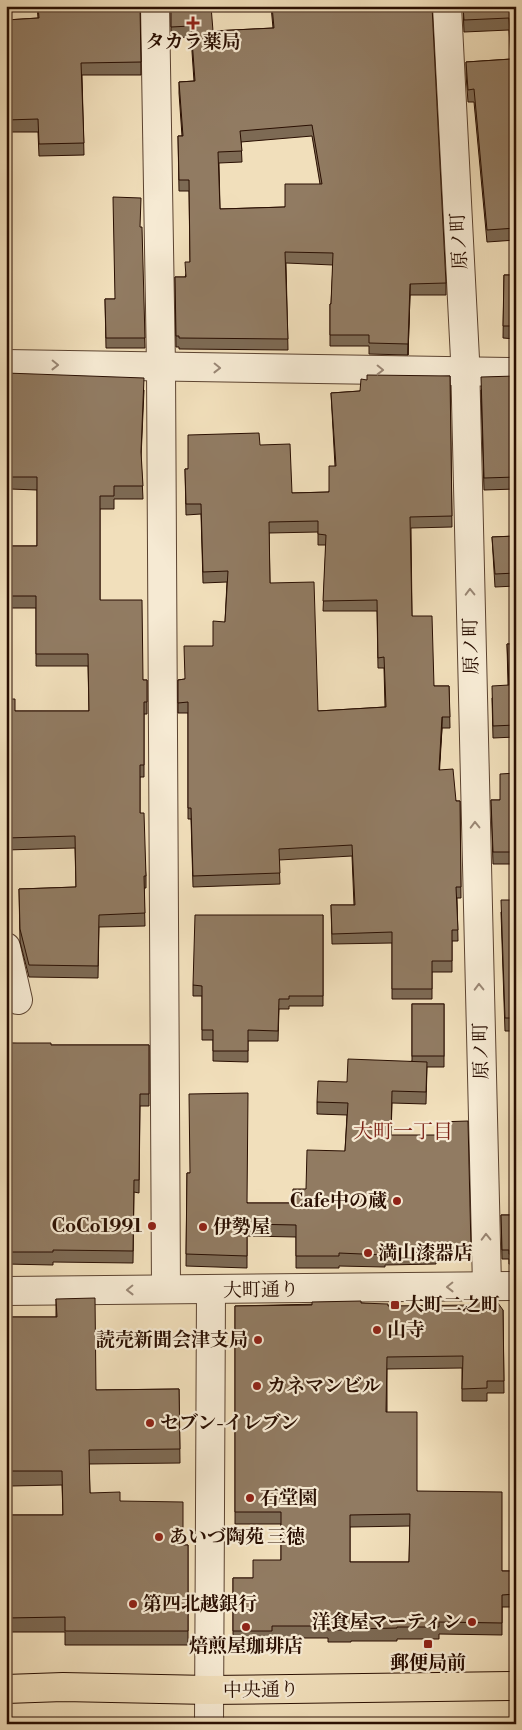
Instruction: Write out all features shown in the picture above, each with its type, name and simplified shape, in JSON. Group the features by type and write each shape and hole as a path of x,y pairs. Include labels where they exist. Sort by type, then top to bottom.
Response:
{"highway":[{"name":"中央通り","path":"6,1689 63,1687 209,1690 516,1686"}],"street":[{"path":"155,6 162,367 166,1289"},
{"name":"原ノ町","path":"447,6 465,372 487,1286"},
{"path":"6,364 516,372"},
{"path":"6,947 18,1000"},
{"name":"大町通り","path":"6,1291 516,1286"},
{"path":"208,1724 211,1290"}],"building":[{"path":"38,6 140,6 141,62 81,63 84,143 39,144 38,119 6,120 6,20 39,18"},
{"path":"171,6 211,6 213,31 274,28 272,6 348,6 348,8 361,6 432,6 446,283 410,284 408,344 369,343 369,335 330,335 333,253 285,252 288,339 179,338 179,336 176,336 175,277 186,277 185,262 190,262 189,180 179,180 178,136 183,136 179,82 195,81 191,26 171,27","holes":["312,125 322,184 285,184 285,207 220,209 218,152 242,151 240,131"]},
{"path":"463,6 516,6 516,228 487,230 474,89 468,90 466,62 512,59 509,18 464,20"},
{"path":"113,197 141,198 140,227 142,227 145,338 106,338 105,299 115,299"},
{"path":"504,275 516,275 516,326 503,326"},
{"path":"6,373 144,378 141,452 143,486 114,486 114,496 100,496 100,600 142,600 143,680 147,680 147,702 144,702 144,765 140,765 140,813 144,813 145,913 99,915 98,966 29,965 20,929 19,889 76,887 75,836 6,838 6,699 15,699 15,711 89,711 88,654 36,654 36,596 6,596 6,546 37,546 37,477 10,477 10,475 6,475"},
{"path":"367,375 450,376 452,516 410,517 412,616 432,616 434,686 449,686 450,717 442,717 439,770 453,769 456,801 460,801 461,887 456,887 458,930 452,930 452,961 432,961 432,989 392,989 392,932 332,934 331,905 355,905 352,845 279,849 280,873 193,876 191,808 188,808 188,702 178,703 178,680 185,679 184,646 213,646 213,621 225,622 228,571 203,572 201,504 186,504 185,469 188,469 188,435 259,433 260,445 290,444 292,493 329,492 329,466 336,466 331,393 360,391 361,379 367,380","holes":["318,521 318,534 326,535 323,601 377,600 378,658 384,657 386,707 318,711 314,582 270,583 269,522"]},
{"path":"516,376 516,477 484,478 481,377"},
{"path":"516,536 516,573 495,574 492,537"},
{"path":"507,644 516,644 516,725 493,726 492,686 509,685"},
{"path":"516,773 516,852 493,852 491,800 500,800 500,774"},
{"path":"501,900 516,900 516,1018 505,1018"},
{"path":"195,915 323,915 323,996 289,996 289,999 279,999 278,1031 248,1030 248,1051 213,1051 213,1030 202,1030 202,986 193,985"},
{"path":"412,1004 444,1004 444,1056 412,1056"},
{"path":"6,1043 149,1045 149,1094 140,1094 139,1180 134,1180 133,1251 53,1250 53,1252 6,1252"},
{"path":"348,1059 427,1062 426,1092 392,1091 391,1135 438,1135 437,1122 468,1121 471,1248 436,1248 436,1252 385,1253 385,1255 339,1253 339,1256 296,1256 296,1225 247,1224 247,1256 186,1254 187,1173 190,1173 189,1094 248,1093 247,1203 292,1203 293,1189 306,1189 307,1150 345,1151 348,1103 317,1102 318,1081 347,1082"},
{"path":"501,1215 516,1215 516,1255 509,1254 509,1250 502,1250"},
{"path":"95,1298 96,1390 179,1389 180,1449 89,1450 90,1493 120,1492 120,1501 183,1502 183,1545 188,1545 188,1631 65,1631 65,1617 6,1618 6,1317 57,1317 56,1299","holes":["11,1471 62,1471 63,1515 10,1515"]},
{"path":"495,1299 503,1310 504,1381 487,1381 487,1388 462,1389 463,1356 387,1357 386,1412 417,1412 417,1491 502,1492 502,1571 516,1571 516,1594 502,1595 502,1623 439,1622 439,1627 351,1630 328,1630 328,1626 272,1626 272,1631 233,1631 233,1578 253,1578 253,1560 281,1560 281,1512 235,1512 235,1306 312,1305 312,1302 361,1301 361,1303 388,1304 388,1306 471,1305 471,1300","holes":["410,1514 409,1562 350,1562 350,1515"]},
{"path":"94,1721 116,1721 116,1724 94,1724"},
{"path":"395,1721 504,1724 352,1724 395,1723"}],"place":[{"name":"タカラ薬局","path":"193,23"},
{"name":"Cafe中の蔵","path":"397,1201"},
{"name":"CoCo1991","path":"152,1226"},
{"name":"伊勢屋","path":"203,1227"},
{"name":"満山漆器店","path":"368,1253"},
{"name":"大町二之町","path":"395,1305"},
{"name":"山寺","path":"377,1330"},
{"name":"読売新聞会津支局","path":"258,1340"},
{"name":"カネマンビル","path":"257,1386"},
{"name":"セブン-イレブン","path":"150,1423"},
{"name":"石堂園","path":"250,1498"},
{"name":"あいづ陶苑 三徳","path":"159,1537"},
{"name":"第四北越銀行","path":"133,1604"},
{"name":"洋食屋マーティン","path":"472,1622"},
{"name":"焙煎屋珈琲店","path":"246,1627"},
{"name":"郵便局前","path":"428,1644"}],"district":[{"name":"大町一丁目","path":"403,1132"}]}
